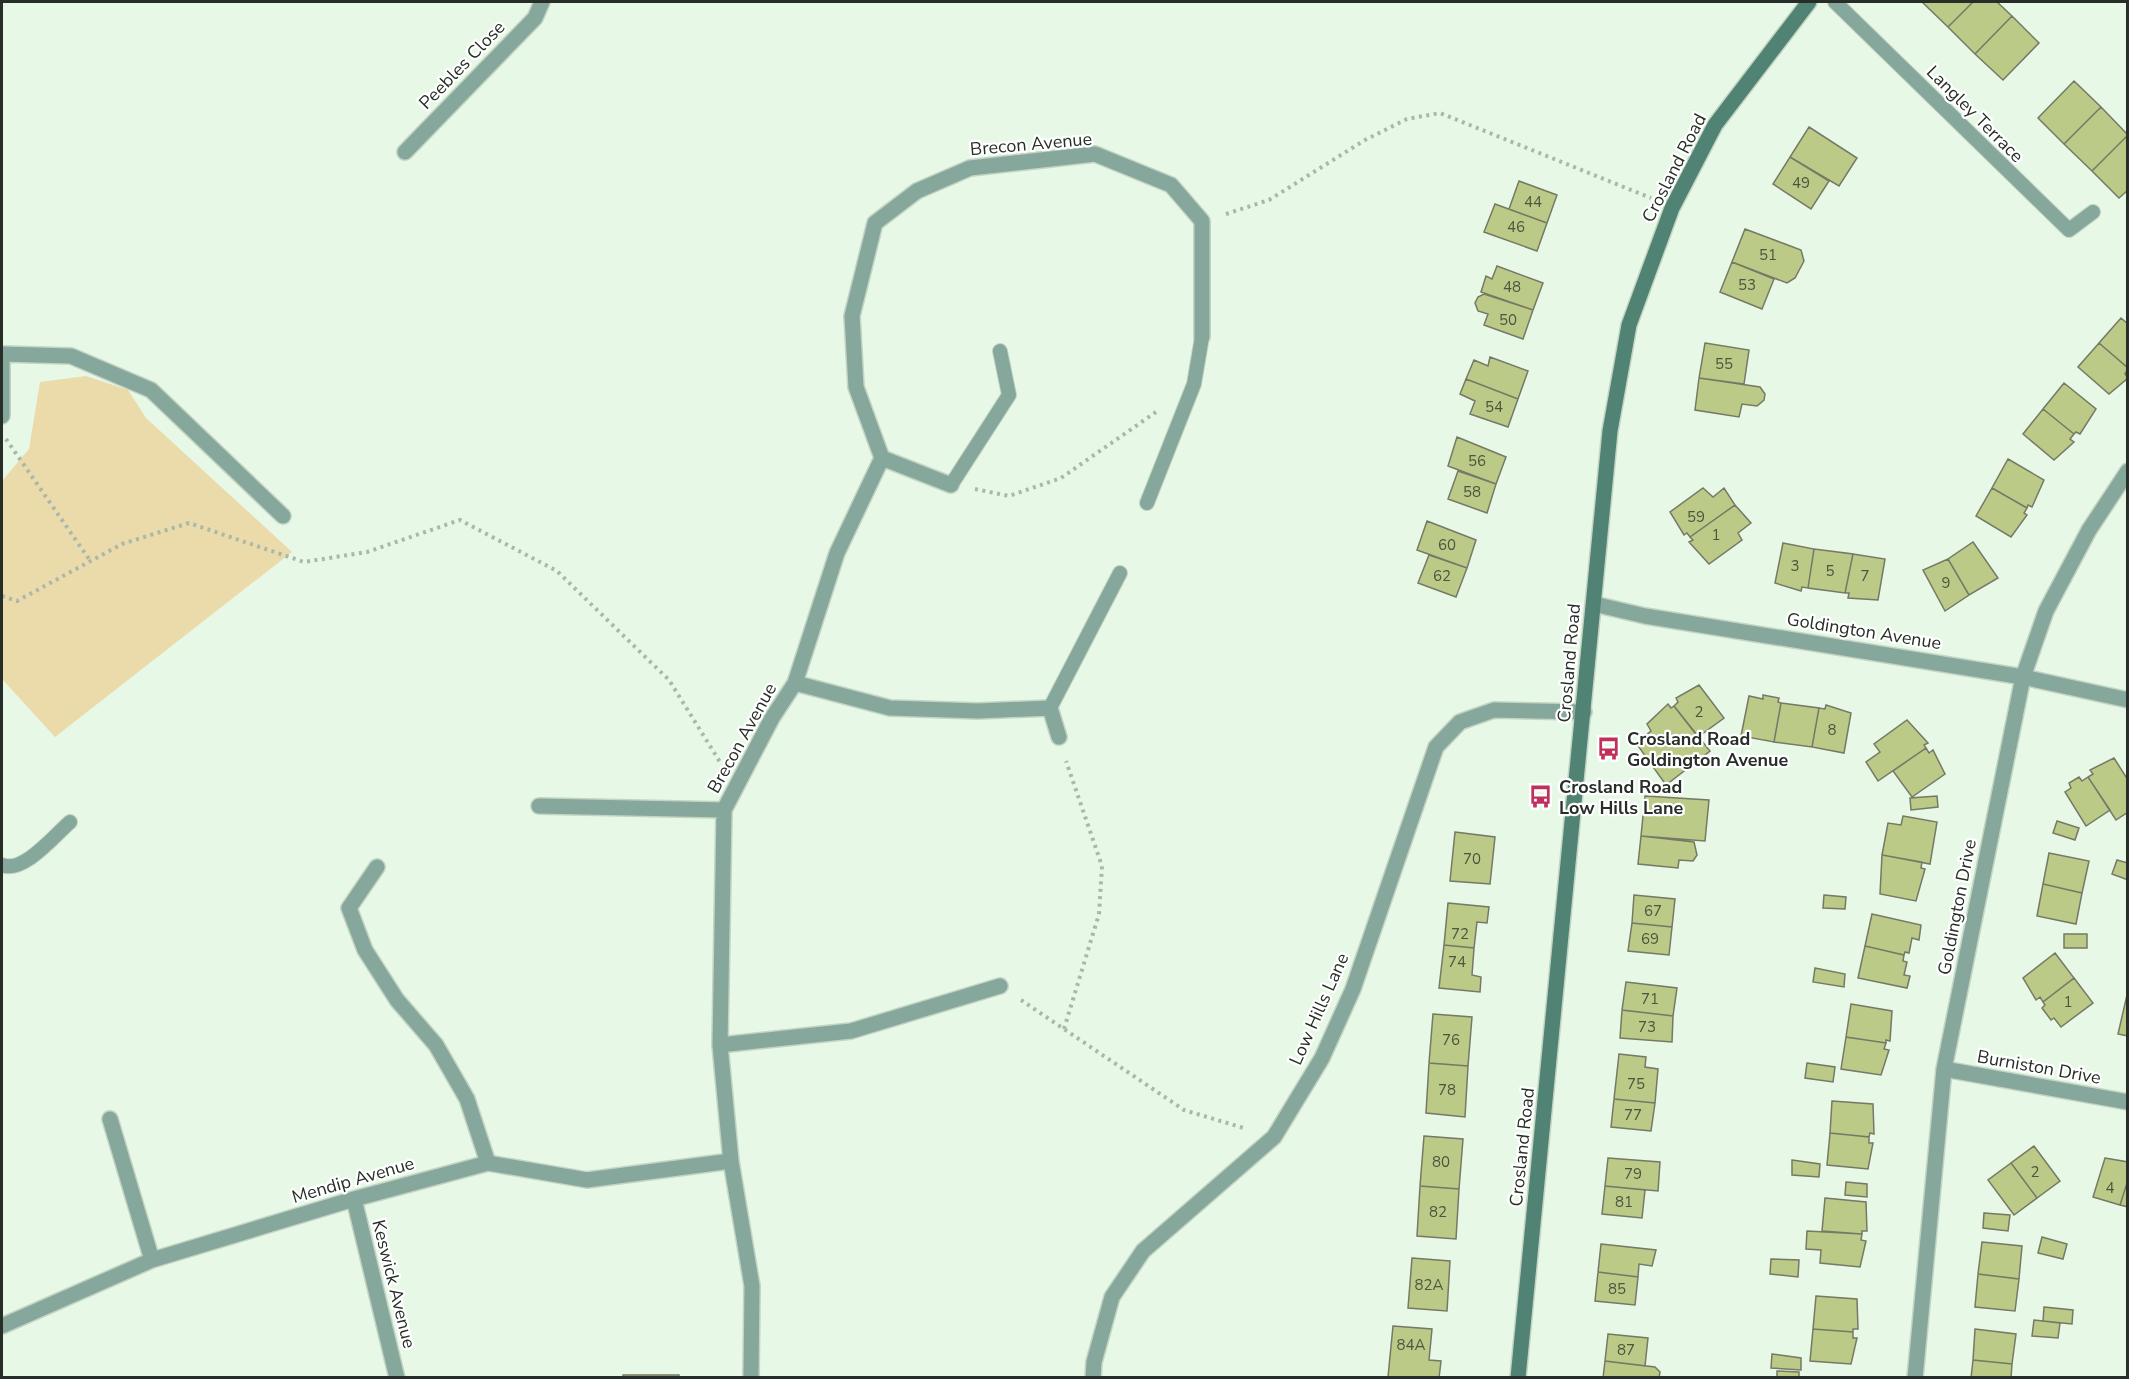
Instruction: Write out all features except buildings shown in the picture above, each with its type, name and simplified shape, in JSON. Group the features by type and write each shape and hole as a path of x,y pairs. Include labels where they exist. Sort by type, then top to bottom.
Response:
{"street":[{"name":"Peebles Close","path":"405,152 535,18 542,2"},
{"name":"Crosland Road","path":"1518,1377 1610,431 1629,325 1672,208 1716,125 1809,2"},
{"name":"Brecon Avenue","path":"751,1377 752,1286 731,1161 720,1045 724,810 772,718 795,683 837,553 882,458 856,387 852,316 875,223 917,191 969,168 1095,154 1171,185 1202,221"},
{"path":"1202,221 1202,337"},
{"path":"2,354 71,356 151,390 283,516"},
{"path":"2,363 4,414 2,416"},
{"path":"882,458 951,485"},
{"name":"Goldington Drive","path":"1915,1377 1944,1069 2023,677 2046,611 2088,530 2127,471"},
{"name":"Goldington Avenue","path":"1594,604 1645,616 2023,677 2127,700"},
{"path":"795,683 890,708 978,711 1050,708 1059,737"},
{"name":"Low Hills Lane","path":"1093,1377 1094,1362 1112,1297 1143,1251 1274,1137 1322,1058 1353,989 1436,747 1460,722 1494,710 1584,712"},
{"path":"538,807 724,810"},
{"path":"377,867 349,908 365,950 398,1000 436,1045 467,1099 488,1163"},
{"path":"720,1045 851,1031 1000,986"},
{"name":"Burniston Drive","path":"1944,1069 2127,1102"},
{"path":"110,1119 152,1260"},
{"name":"Mendip Avenue","path":"2,1326 152,1260 354,1199 488,1163 587,1180 731,1161"},
{"name":"Keswick Avenue","path":"354,1199 397,1377"}],"lane":[{"name":"Langley Terrace","path":"1835,2 2069,230 2093,212"},
{"path":"1147,503 1194,384 1202,337"},
{"path":"951,485 1009,395 1000,351"},
{"path":"1050,708 1120,573"},
{"path":"2,865 15,867 25,862 70,822"}],"path":[{"path":"1202,221 1269,200 1365,140 1407,119 1440,113 1629,188 1672,208"},
{"path":"951,485 1010,496 1061,478 1157,411"},
{"path":"2,433 91,562"},
{"path":"2,596 17,601 122,544 189,523 304,562 367,552 460,520 557,571 669,680 736,787"},
{"path":"1059,737 1102,867 1099,914 1064,1029"},
{"path":"1000,986 1184,1110 1274,1137"}],"shaded area":[{"path":"86,376 128,390 146,418 292,552 55,737 2,679 2,481 29,449 40,382"}],"place":[{"name":"Crosland Road Goldington Avenue","path":"1609,749"},
{"name":"Crosland Road Low Hills Lane","path":"1541,797"}]}
